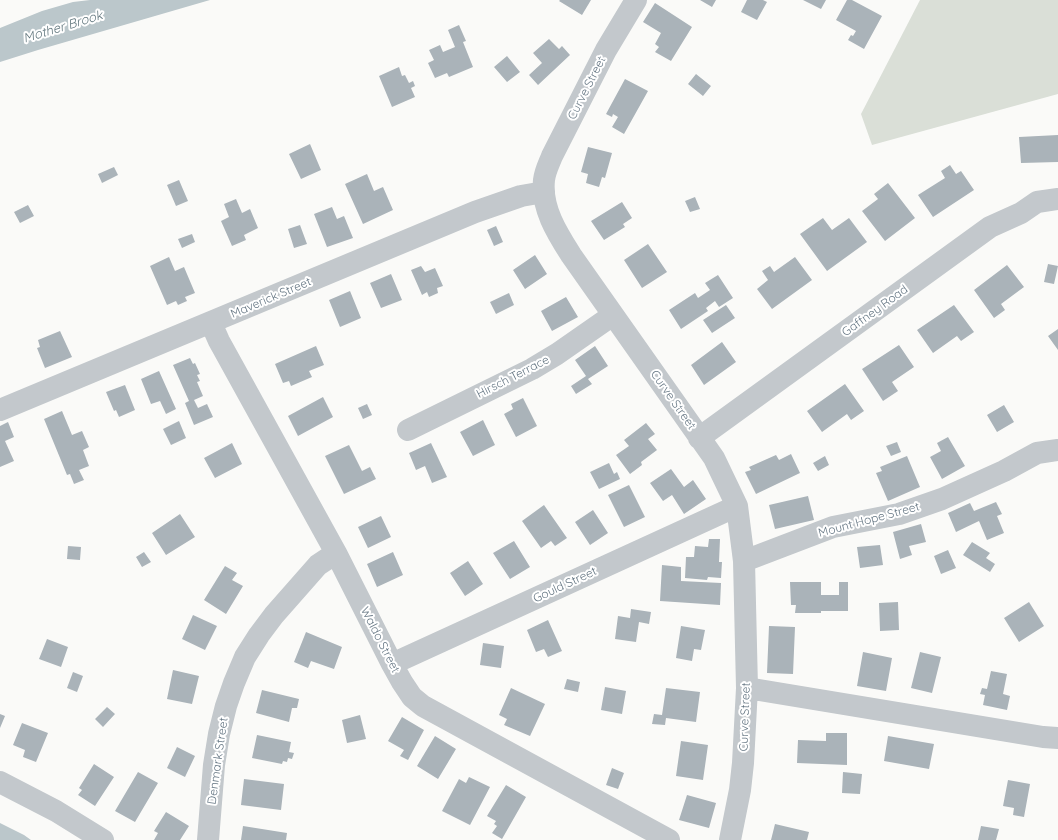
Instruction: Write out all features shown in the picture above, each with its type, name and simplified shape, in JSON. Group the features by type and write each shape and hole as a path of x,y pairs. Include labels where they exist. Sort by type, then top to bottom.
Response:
{"street":[{"name":"Curve Street","path":"636,0 606,50 552,156 544,179 544,192 546,204 556,229 572,256 714,458 737,506 744,561 747,688 743,763 739,796 730,840"},
{"name":"Maverick Street","path":"0,410 475,212 519,197 544,192"},
{"name":"Gaffney Road","path":"699,438 990,227 1021,213 1037,202 1058,199"},
{"name":"Hirsch Terrace","path":"408,430 532,369 557,354 613,315"},
{"name":"Waldo Street","path":"211,323 222,346 336,553 392,664 412,697 423,706 669,840"},
{"name":"Mount Hope Street","path":"744,561 833,527 899,514 942,499 1004,471 1037,453 1058,450"},
{"name":"Gould Street","path":"392,664 737,506"},
{"name":"Denmark Street","path":"208,840 214,766 219,734 226,706 245,657 259,635 318,565 336,553"},
{"path":"747,688 1035,736 1058,738"},
{"path":"0,782 56,811 103,840"}],"shaded area":[{"path":"920,0 1058,0 1058,94 872,145 861,114"}],"water":[{"name":"Mother Brook","path":"90,0 210,0 0,62 0,28 42,11 73,2"},
{"path":"0,823 24,835 31,840 0,840"}],"building":[{"path":"591,0 582,15 559,1"},
{"path":"700,0 716,0 712,7"},
{"path":"747,0 763,0 767,2 757,20 741,12"},
{"path":"803,0 826,0 821,9"},
{"path":"847,0 852,0 882,16 864,49 848,40 856,31 836,20"},
{"path":"655,3 692,27 671,61 655,52 659,47 655,44 661,33 643,22"},
{"path":"459,25 466,41 463,42 473,67 449,77 447,73 435,78 428,63 434,60 429,50 440,45 443,52 455,47 448,30"},
{"path":"549,39 559,49 562,46 570,55 538,85 529,75 542,63 533,53"},
{"path":"507,56 520,72 507,82 494,67"},
{"path":"399,67 402,76 405,75 409,83 413,81 415,86 411,88 415,97 392,107 379,76"},
{"path":"696,74 711,86 703,96 688,84"},
{"path":"625,79 648,91 624,134 612,127 618,117 613,114 612,117 606,114"},
{"path":"1058,135 1058,162 1021,163 1019,137"},
{"path":"310,144 321,170 301,179 289,154"},
{"path":"588,147 612,153 605,178 602,177 599,187 586,183 588,174 581,172"},
{"path":"950,165 956,174 961,171 974,190 933,217 918,195 945,178 941,171"},
{"path":"114,167 118,175 102,183 98,174"},
{"path":"367,174 374,191 383,187 393,210 363,224 345,184"},
{"path":"179,180 188,201 176,206 167,185"},
{"path":"888,183 915,218 885,241 862,211 878,199 874,194"},
{"path":"695,197 700,209 690,212 685,201"},
{"path":"236,199 242,213 250,209 258,228 244,235 246,240 232,246 221,221 229,217 224,204"},
{"path":"622,202 632,218 623,224 625,227 604,240 591,221"},
{"path":"28,205 34,216 20,223 14,212"},
{"path":"332,207 337,219 344,216 353,238 327,247 314,214"},
{"path":"823,218 832,230 849,218 867,242 827,271 800,234"},
{"path":"300,225 307,244 294,248 288,229"},
{"path":"496,226 503,242 494,246 487,230"},
{"path":"192,234 195,242 182,248 178,239"},
{"path":"648,244 667,272 642,288 624,260"},
{"path":"535,255 547,274 525,289 513,270"},
{"path":"169,257 175,271 184,267 195,293 185,297 187,301 178,305 176,301 167,305 150,266"},
{"path":"795,257 812,280 772,309 757,289 768,280 762,271 770,266 774,272"},
{"path":"1048,264 1058,266 1054,284 1044,282"},
{"path":"1007,265 1024,287 1001,304 1005,310 994,318 974,290"},
{"path":"421,266 425,272 435,268 443,286 437,288 438,293 429,297 427,292 422,295 411,270"},
{"path":"391,274 402,300 381,308 370,283"},
{"path":"718,275 733,298 719,307 715,301 706,308 708,311 681,329 669,310 695,293 698,298 710,290 705,283"},
{"path":"350,291 361,318 340,327 329,300"},
{"path":"509,293 514,305 496,314 490,302"},
{"path":"566,297 578,317 552,331 541,311"},
{"path":"726,305 735,318 712,333 703,320"},
{"path":"954,305 974,332 961,341 957,336 933,353 917,330"},
{"path":"1058,329 1058,350 1048,336"},
{"path":"60,331 72,357 45,368 37,348 40,347 38,340"},
{"path":"722,342 736,362 704,385 691,365"},
{"path":"899,345 914,367 892,382 898,391 883,401 862,369"},
{"path":"316,346 324,365 309,371 312,377 291,386 289,381 283,383 275,364"},
{"path":"595,346 608,366 588,379 592,384 576,394 571,386 586,376 575,360"},
{"path":"190,358 193,364 195,363 200,374 197,375 200,381 197,382 203,396 194,400 198,408 207,404 213,417 194,425 185,403 189,401 173,365"},
{"path":"159,371 176,409 166,414 160,401 151,404 141,379"},
{"path":"845,384 864,411 851,420 847,414 822,432 807,411"},
{"path":"125,385 135,410 119,417 116,410 114,411 106,392"},
{"path":"323,397 333,417 298,436 288,416"},
{"path":"523,398 537,426 516,437 504,414 513,409 511,404"},
{"path":"367,404 372,415 363,419 358,408"},
{"path":"1004,405 1014,422 997,432 987,415"},
{"path":"62,411 72,435 82,431 89,447 83,450 89,466 79,470 84,480 74,484 70,474 67,475 44,419"},
{"path":"483,420 495,445 473,456 460,432"},
{"path":"179,421 186,438 171,445 163,429"},
{"path":"8,422 14,437 5,441 14,461 0,467 0,426"},
{"path":"646,423 655,434 648,439 657,450 641,462 642,465 630,474 616,455 629,446 624,440"},
{"path":"948,437 965,466 942,479 930,457 941,451 937,443"},
{"path":"897,442 901,452 891,456 886,446"},
{"path":"232,443 242,464 215,478 204,458"},
{"path":"431,443 447,477 432,483 425,466 416,470 409,453"},
{"path":"349,445 362,471 370,467 376,479 344,494 325,456"},
{"path":"791,454 800,473 756,494 745,472 751,470 749,467 776,455 779,460"},
{"path":"825,456 829,465 818,471 813,463"},
{"path":"907,456 920,487 888,501 876,473 882,471 880,467"},
{"path":"609,463 614,474 617,472 620,479 599,489 590,472"},
{"path":"671,469 684,487 693,480 706,499 684,514 672,495 663,501 650,483"},
{"path":"629,485 645,517 624,527 608,495"},
{"path":"808,496 814,520 775,529 769,505"},
{"path":"996,502 1002,514 997,516 1004,533 987,540 979,521 956,532 948,513 970,503 974,511"},
{"path":"544,505 567,538 555,546 551,541 541,548 522,521"},
{"path":"593,510 608,533 590,545 575,522"},
{"path":"180,514 195,537 166,555 152,533"},
{"path":"381,516 391,537 368,548 358,527"},
{"path":"921,524 926,542 909,546 912,555 900,559 893,532"},
{"path":"709,539 720,539 719,562 722,562 721,578 708,577 707,580 685,578 686,557 694,557 695,546 708,547"},
{"path":"514,541 530,567 510,579 493,553"},
{"path":"972,542 990,553 986,558 995,564 990,572 963,555"},
{"path":"880,545 883,565 860,568 857,547"},
{"path":"68,546 81,547 80,560 67,559"},
{"path":"948,550 956,568 941,574 934,556"},
{"path":"144,552 151,562 142,567 136,557"},
{"path":"393,552 403,575 377,587 367,564"},
{"path":"468,561 483,584 465,596 450,573"},
{"path":"662,565 681,567 681,581 721,583 720,605 660,601"},
{"path":"225,566 237,573 232,580 243,586 226,614 204,600"},
{"path":"790,582 821,582 821,595 839,595 839,582 848,582 848,611 795,613 796,605 791,605"},
{"path":"898,602 899,630 880,631 879,603"},
{"path":"1029,602 1044,626 1019,642 1004,618"},
{"path":"631,609 651,612 649,624 639,622 636,642 615,639 618,616 630,618"},
{"path":"193,615 217,626 205,650 182,639"},
{"path":"548,620 562,651 548,657 544,649 536,652 527,630"},
{"path":"681,626 705,630 701,650 694,649 692,661 676,658"},
{"path":"769,626 795,627 793,674 767,673"},
{"path":"306,632 342,647 334,669 311,661 308,668 294,662"},
{"path":"47,639 68,647 61,667 39,659"},
{"path":"483,643 504,646 501,668 480,665"},
{"path":"863,652 892,658 886,691 857,686"},
{"path":"920,652 941,657 932,693 911,688"},
{"path":"173,670 199,676 192,704 167,699"},
{"path":"991,671 1007,674 1003,694 1010,696 1007,710 983,705 985,695 980,694 982,688 987,689"},
{"path":"73,672 83,676 77,692 67,688"},
{"path":"567,679 580,682 578,692 564,689"},
{"path":"605,687 626,691 622,714 601,710"},
{"path":"511,688 545,704 530,736 504,725 507,719 499,715"},
{"path":"666,688 700,692 696,722 666,718 665,725 652,724 654,714 662,715"},
{"path":"262,690 299,699 297,708 292,708 289,722 256,713"},
{"path":"107,707 115,714 103,727 95,719"},
{"path":"0,714 5,716 0,728"},
{"path":"360,715 366,739 347,743 342,720"},
{"path":"402,717 424,730 408,760 400,756 404,750 388,741"},
{"path":"22,723 48,733 36,762 23,757 25,750 13,745"},
{"path":"826,733 847,733 847,765 797,763 798,740 826,741"},
{"path":"257,735 291,742 289,752 294,753 292,759 288,758 287,762 283,761 282,764 252,758"},
{"path":"435,736 456,749 438,779 417,766"},
{"path":"888,736 934,744 929,769 884,761"},
{"path":"681,741 708,745 703,780 676,776"},
{"path":"177,747 195,756 185,777 167,768"},
{"path":"94,764 114,777 95,806 78,795 82,790 79,788"},
{"path":"612,768 624,773 618,789 606,785"},
{"path":"138,772 158,783 135,822 115,811"},
{"path":"843,772 862,774 860,794 842,793"},
{"path":"469,777 490,787 470,825 442,811 459,779 466,783"},
{"path":"244,779 284,784 281,810 241,805"},
{"path":"1008,780 1030,784 1024,817 1013,815 1014,808 1003,806"},
{"path":"506,785 526,797 502,839 492,833 497,826 494,824 496,821 487,816"},
{"path":"687,795 716,803 709,828 679,820"},
{"path":"166,812 189,826 180,840 154,840 158,833 154,831"},
{"path":"775,824 809,832 807,840 771,840"},
{"path":"243,826 287,833 286,840 241,840"},
{"path":"981,826 999,829 996,840 978,840"}]}
